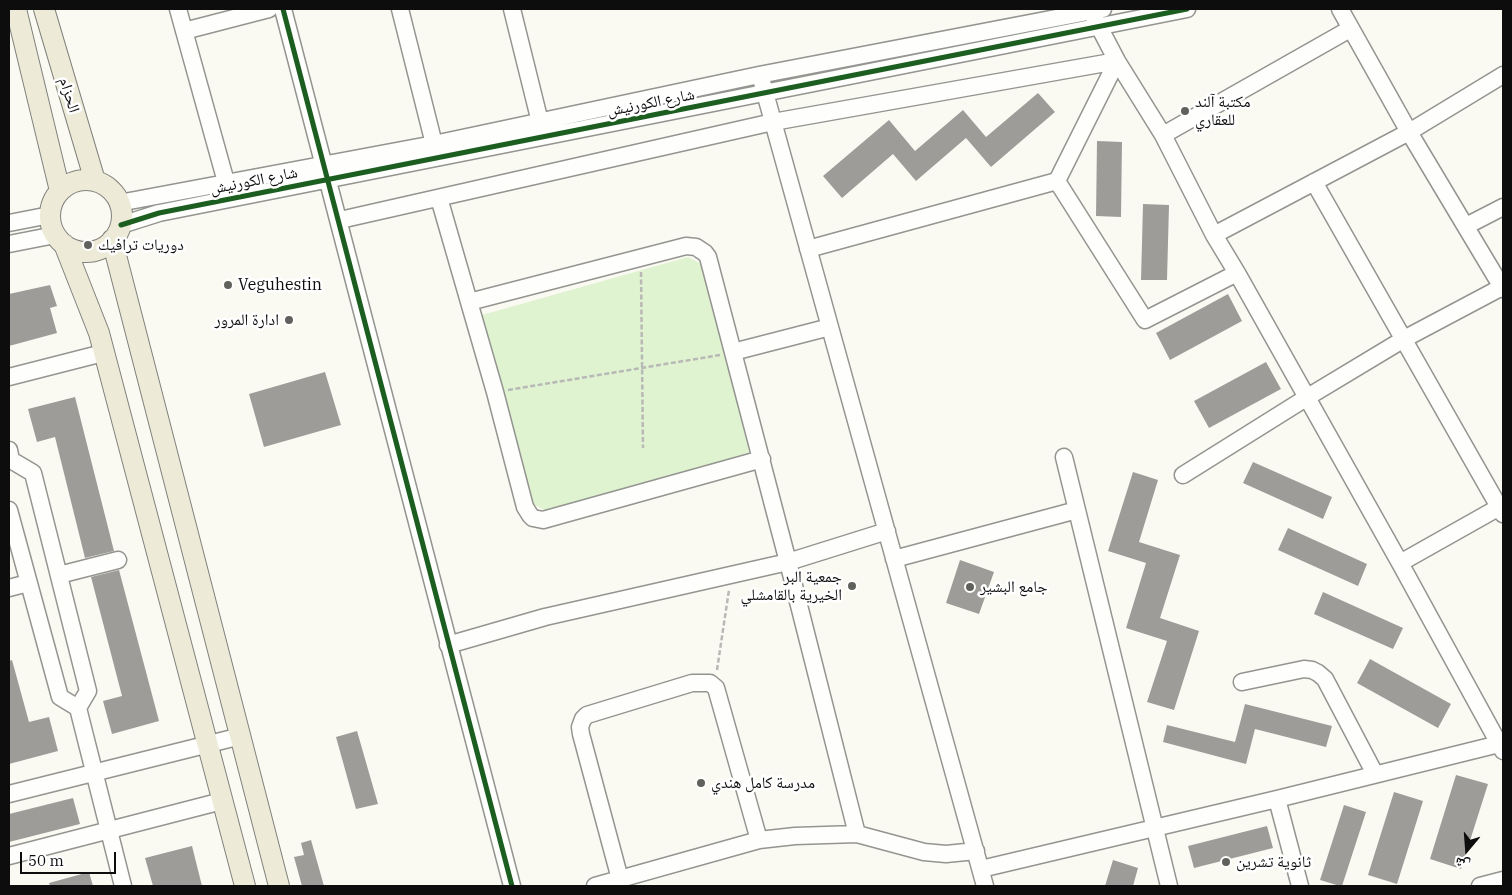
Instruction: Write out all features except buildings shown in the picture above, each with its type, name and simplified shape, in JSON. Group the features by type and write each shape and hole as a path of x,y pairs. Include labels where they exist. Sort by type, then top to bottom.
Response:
{"main road":[{"path":"16,9 15,30 60,191"},
{"name":"الحزام","path":"44,9 94,181"},
{"path":"60,240 80,251 89,252 106,246 116,233 121,210 119,203 109,190 94,181 76,182 60,191 53,202 50,215 51,225 60,240 99,333 245,886"},
{"path":"116,233 240,736 279,886"}],"street":[{"path":"178,9 226,182"},
{"path":"184,31 269,9"},
{"path":"283,9 340,220 448,645 512,886"},
{"path":"400,9 434,144"},
{"path":"512,9 540,122"},
{"name":"شارع الكورنيش","path":"119,203 226,182 327,172 765,93 1188,9"},
{"path":"1183,475 1404,339 1503,288 1409,132 1340,9"},
{"path":"981,869 1375,774 1502,746 1214,235 1163,135 1117,60 1094,10"},
{"name":"شارع الكورنيش","path":"116,233 159,213 434,144 759,75 1094,10"},
{"path":"1163,135 1350,29"},
{"path":"340,220 773,122 1117,60"},
{"path":"808,249 1057,181 1117,60"},
{"path":"1214,235 1409,132 1503,74"},
{"path":"759,75 985,886"},
{"path":"1057,181 1145,320 1237,273"},
{"path":"1314,182 1502,509 1400,563"},
{"path":"439,198 495,392 525,507 530,515 543,520 762,460"},
{"path":"1466,226 1503,206"},
{"path":"9,223 50,215"},
{"path":"9,244 60,240"},
{"path":"469,302 686,246 696,247 708,257 762,460 857,834"},
{"path":"734,352 830,327"},
{"path":"9,377 103,352"},
{"path":"1064,457 1169,886"},
{"path":"10,458 33,473 88,691 78,708 123,886"},
{"path":"9,510 60,698 78,708"},
{"path":"894,559 1076,510"},
{"path":"448,645 545,617 788,562 887,531"},
{"path":"58,575 118,560"},
{"path":"9,588 28,583"},
{"path":"1242,682 1304,669 1318,673 1330,687 1375,774"},
{"path":"620,879 580,727 582,719 587,714 692,684 710,683 716,688 760,840"},
{"path":"9,794 240,736"},
{"path":"1277,799 1300,886"},
{"path":"9,856 222,801"},
{"path":"595,886 760,840 794,836 857,834 924,852 946,854 976,851"},
{"path":"1480,886 1503,880"}],"path":[{"path":"641,258 643,448"},
{"path":"495,392 642,369 734,352"},
{"path":"717,670 732,574"}],"green space":[{"path":"688,257 703,265 751,459 550,513 533,504 482,315"}],"cycle path":[{"path":"283,9 512,886"},
{"path":"121,225 159,213 1187,9"}],"place":[{"name":"مكتبة آلند للعقاري","path":"1185,111"},
{"name":"دوريات ترافيك","path":"88,245"},
{"name":"Veguhestin","path":"228,285"},
{"name":"ادارة المرور","path":"289,320"},
{"name":"جمعية البر الخيرية بالقامشلي","path":"852,586"},
{"name":"جامع البشير","path":"970,587"},
{"name":"مدرسة كامل هندي","path":"701,783"},
{"name":"ثانوية تشرين","path":"1226,862"}]}
